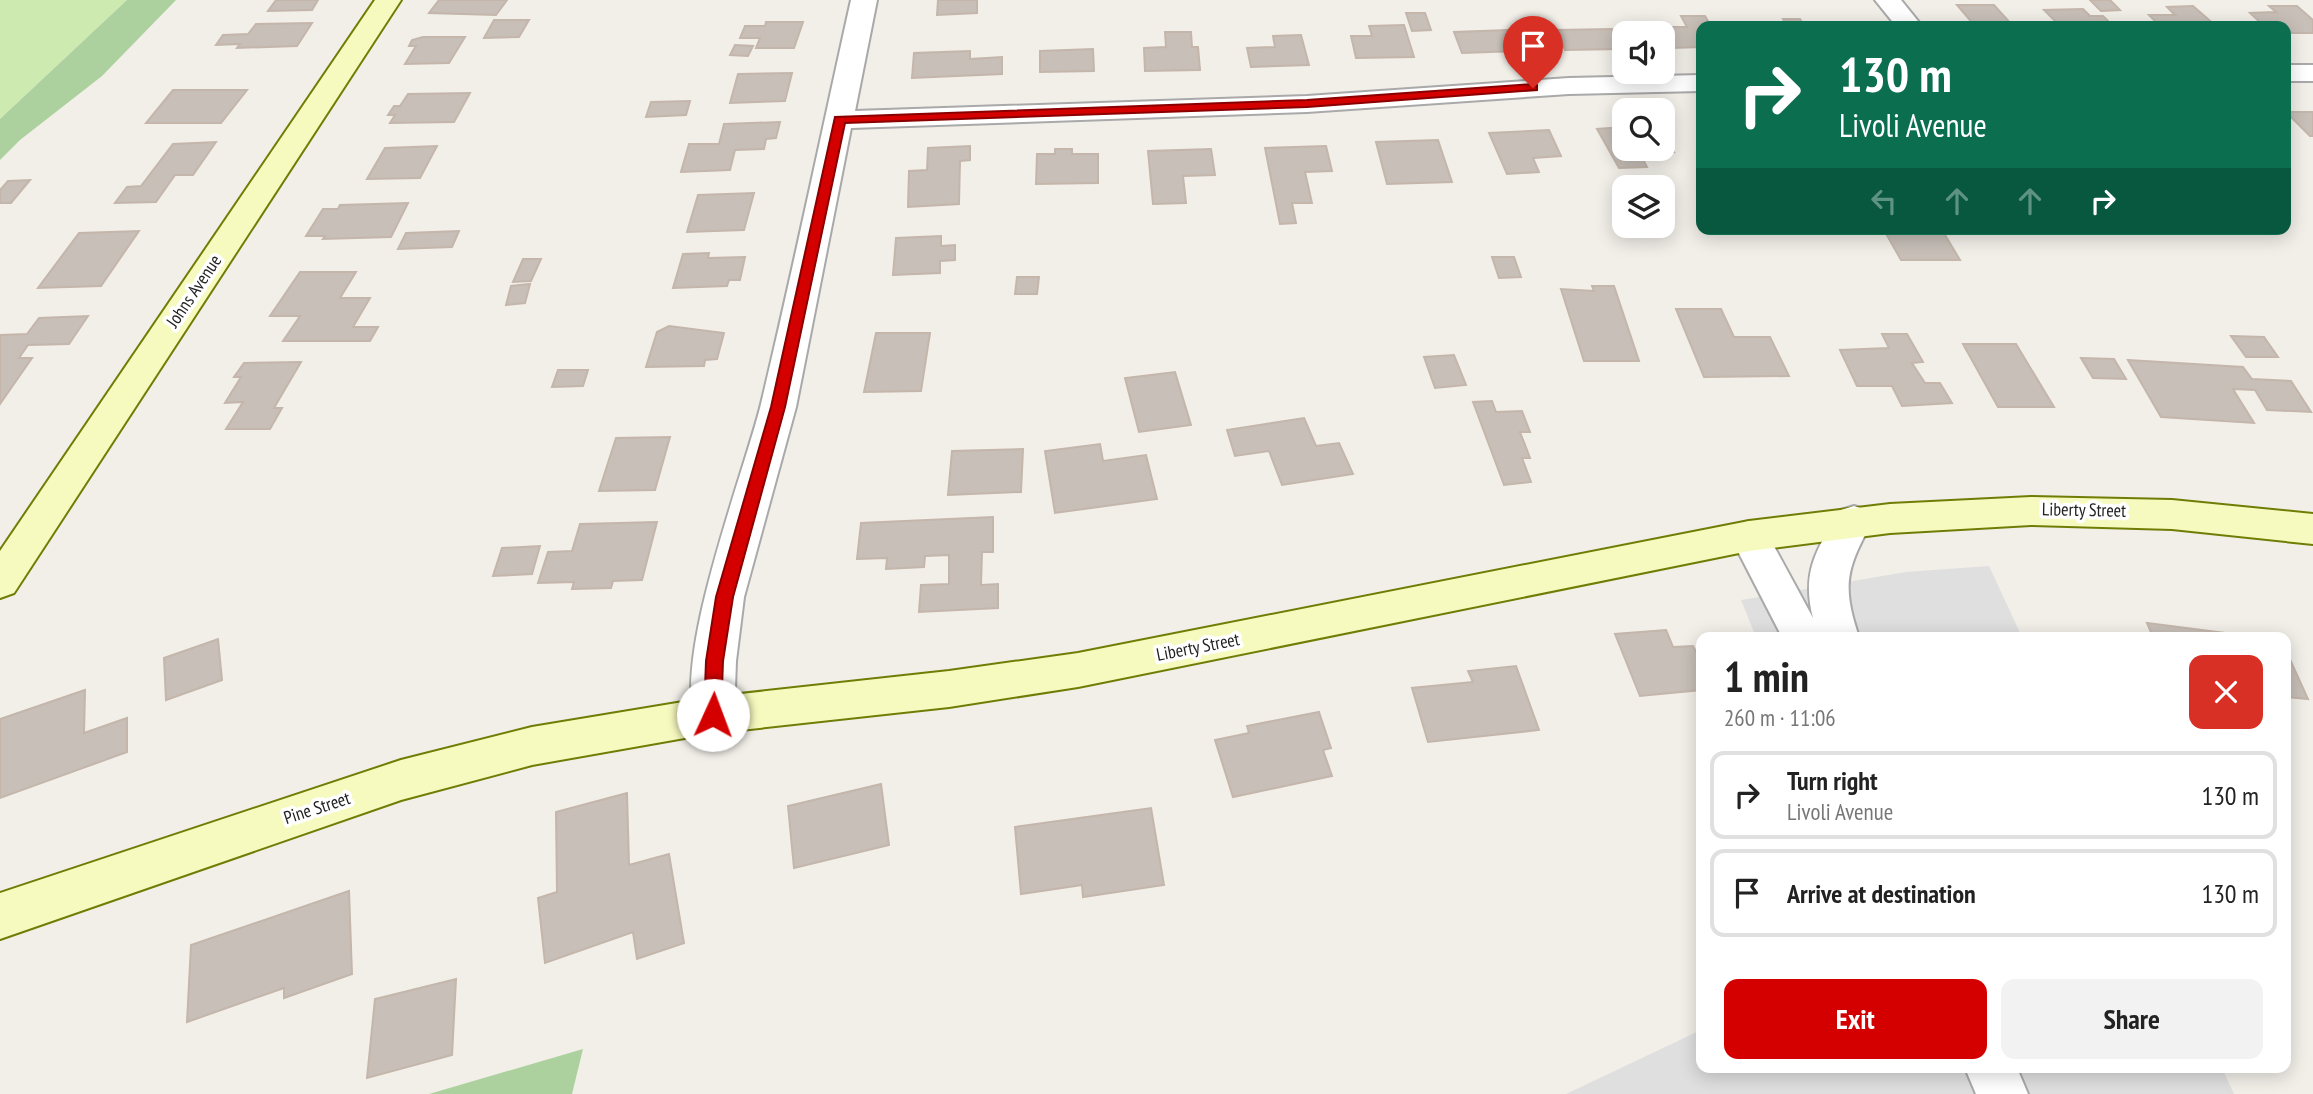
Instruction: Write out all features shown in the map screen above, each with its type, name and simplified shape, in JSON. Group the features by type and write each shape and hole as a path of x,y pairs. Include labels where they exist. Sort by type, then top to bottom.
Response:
{"main road":[{"name":"Johns Avenue","path":"0,582 388,0"},
{"name":"Liberty Street","path":"641,726 713,715 962,687 1077,670 1749,536 1854,520 1945,512 2093,509 2198,516 2313,529"},
{"name":"Pine Street","path":"0,916 401,780 532,746 641,726"}],"street":[{"path":"713,715 715,661 724,597 778,407 864,0"},
{"path":"1888,0 1905,21"},
{"path":"2291,74 2313,73"},
{"path":"839,120 1295,104 1533,88 1696,83"},
{"path":"1817,627 1826,599 1827,571 1831,557 1854,520"},
{"path":"1749,536 1817,627"},
{"path":"1993,1073 2002,1094"}],"shaded area":[{"path":"1989,566 2020,632 1754,632 1741,600 1906,572"},
{"path":"1696,1032 1696,1073 2224,1073 2234,1094 1566,1094"}],"green space":[{"path":"0,0 127,0 0,119"},
{"path":"127,0 176,0 102,76 20,140 0,160 0,119"},
{"path":"583,1049 572,1094 429,1094"}],"building":[{"path":"276,0 318,0 312,10 268,11"},
{"path":"439,0 507,0 496,15 429,13"},
{"path":"938,0 977,0 977,13 937,15"},
{"path":"2090,0 2110,0 2120,10 2101,11"},
{"path":"1957,5 1994,5 2008,21 1971,21"},
{"path":"2193,6 2210,21 2155,21 2149,15 2175,15 2167,7"},
{"path":"2269,6 2297,6 2313,20 2313,33 2291,33 2291,21 2259,21 2250,13 2276,12"},
{"path":"2083,9 2090,16 2103,16 2108,21 2055,21 2044,10"},
{"path":"1406,13 1425,13 1431,30 1412,31"},
{"path":"1681,16 1705,16 1708,21 1696,21 1696,47 1675,48 1675,27 1687,27"},
{"path":"1783,19 1800,19 1801,21"},
{"path":"494,20 529,20 519,37 484,38"},
{"path":"766,22 803,22 794,48 756,48 760,38 740,38 745,26 765,26"},
{"path":"312,23 297,46 237,48 240,44 216,45 223,35 248,34 256,24"},
{"path":"1404,25 1414,57 1356,58 1351,36 1372,36 1369,26"},
{"path":"1612,29 1612,49 1565,50 1557,30"},
{"path":"1508,30 1517,51 1462,53 1454,32"},
{"path":"1165,32 1191,32 1192,47 1198,47 1200,70 1145,71 1144,48 1166,47"},
{"path":"1301,35 1309,65 1251,67 1247,48 1275,47 1273,36"},
{"path":"423,37 465,37 449,63 405,64 416,46 409,46 412,40"},
{"path":"735,45 753,46 748,56 730,55"},
{"path":"1093,49 1094,71 1040,72 1040,51"},
{"path":"970,51 970,59 1002,57 1002,74 912,78 914,53"},
{"path":"792,73 785,101 730,103 738,74"},
{"path":"173,90 247,90 221,123 146,123"},
{"path":"470,93 454,122 390,123 395,115 388,115 394,106 400,106 408,94"},
{"path":"690,101 686,115 646,117 651,102"},
{"path":"2291,112 2313,112 2313,136 2291,117"},
{"path":"780,122 776,138 766,139 764,149 735,150 730,170 681,172 689,144 719,144 724,124"},
{"path":"1612,128 1612,156 1597,129"},
{"path":"1549,130 1561,156 1533,158 1539,172 1507,174 1489,133"},
{"path":"1438,140 1452,182 1387,184 1376,142"},
{"path":"216,142 193,175 175,175 156,202 115,203 127,187 141,186 173,144"},
{"path":"437,146 420,178 367,179 385,148"},
{"path":"970,146 970,160 960,161 959,204 908,207 909,171 927,170 928,148"},
{"path":"1326,146 1332,171 1305,172 1312,203 1292,203 1296,223 1280,224 1265,148"},
{"path":"1055,149 1072,149 1072,154 1098,154 1098,183 1036,184 1037,154 1055,154"},
{"path":"1211,149 1215,175 1183,176 1186,203 1153,204 1148,151"},
{"path":"1615,161 1644,161 1647,167 1619,168"},
{"path":"30,180 11,203 0,203 0,190 8,181"},
{"path":"754,193 744,230 687,232 698,195"},
{"path":"408,203 391,237 323,239 325,236 306,236 323,209 338,209 340,205"},
{"path":"139,231 101,286 38,288 79,233"},
{"path":"459,231 452,247 398,249 406,233"},
{"path":"1887,235 1945,235 1960,260 1901,260"},
{"path":"941,236 941,246 955,245 955,260 940,261 940,273 893,275 896,238"},
{"path":"709,253 708,258 745,257 740,280 729,280 727,286 673,288 683,254"},
{"path":"1492,257 1514,257 1521,277 1499,278"},
{"path":"523,259 541,259 531,281 513,282"},
{"path":"300,272 356,272 340,298 370,298 353,327 378,327 370,341 283,341 300,316 270,316"},
{"path":"1017,277 1039,277 1037,294 1015,294"},
{"path":"530,284 525,303 506,305 511,286"},
{"path":"1592,286 1614,286 1639,361 1584,361 1561,289 1594,291"},
{"path":"1676,309 1721,309 1734,337 1770,337 1789,376 1704,377"},
{"path":"88,316 69,344 28,345 19,358 32,358 0,404 0,335 27,334 39,318"},
{"path":"669,326 724,333 717,359 705,360 704,366 646,367 657,332"},
{"path":"876,333 930,333 921,391 864,392"},
{"path":"1882,334 1907,334 1923,362 1912,363 1925,383 1940,383 1952,403 1902,406 1892,386 1857,386 1840,350 1889,348"},
{"path":"2231,336 2264,337 2278,357 2246,357"},
{"path":"1963,344 2016,344 2054,407 1998,407"},
{"path":"1454,355 1466,385 1435,388 1424,357"},
{"path":"2081,358 2114,359 2126,379 2093,378"},
{"path":"2128,360 2243,367 2252,379 2291,381 2311,412 2267,410 2255,390 2233,389 2254,423 2161,417"},
{"path":"301,362 274,408 282,408 270,429 226,429 243,402 225,403 241,377 234,377 244,363"},
{"path":"558,370 588,370 583,386 552,387"},
{"path":"1175,372 1191,425 1139,432 1125,378"},
{"path":"1492,401 1496,412 1522,411 1530,432 1520,432 1530,458 1522,458 1531,482 1504,485 1473,402"},
{"path":"1304,418 1316,446 1339,443 1353,474 1282,485 1269,451 1235,456 1227,430"},
{"path":"670,437 655,490 599,491 616,438"},
{"path":"1100,444 1103,461 1146,455 1157,499 1055,513 1045,451"},
{"path":"1023,449 1021,492 948,495 952,451"},
{"path":"993,517 993,552 982,552 981,585 998,584 998,608 919,612 921,585 949,584 949,555 925,556 924,567 886,569 887,558 857,559 861,523"},
{"path":"657,522 642,580 613,581 611,588 572,589 574,582 538,583 548,552 572,551 580,524"},
{"path":"540,546 532,574 493,576 502,548"},
{"path":"2147,623 2217,632 2151,632"},
{"path":"1666,630 1673,647 1693,646 1696,652 1696,690 1640,696 1615,634"},
{"path":"218,639 222,680 166,700 164,658"},
{"path":"2291,662 2308,699 2291,697"},
{"path":"1516,666 1539,730 1428,742 1412,688 1473,682 1468,671"},
{"path":"85,690 84,733 127,718 127,752 0,798 0,719"},
{"path":"1319,712 1331,748 1323,750 1332,776 1233,797 1215,740 1249,733 1247,726"},
{"path":"881,784 889,845 794,868 788,806"},
{"path":"627,793 629,865 669,854 684,943 637,959 633,932 545,963 538,898 557,892 556,812"},
{"path":"1151,808 1164,885 1083,897 1082,885 1021,894 1015,827"},
{"path":"349,891 352,974 284,998 284,988 187,1022 191,945"},
{"path":"456,979 452,1055 367,1078 375,999"}],"route":[{"path":"713,715 715,661 724,597 778,407 839,120 1307,104 1533,88"}]}
